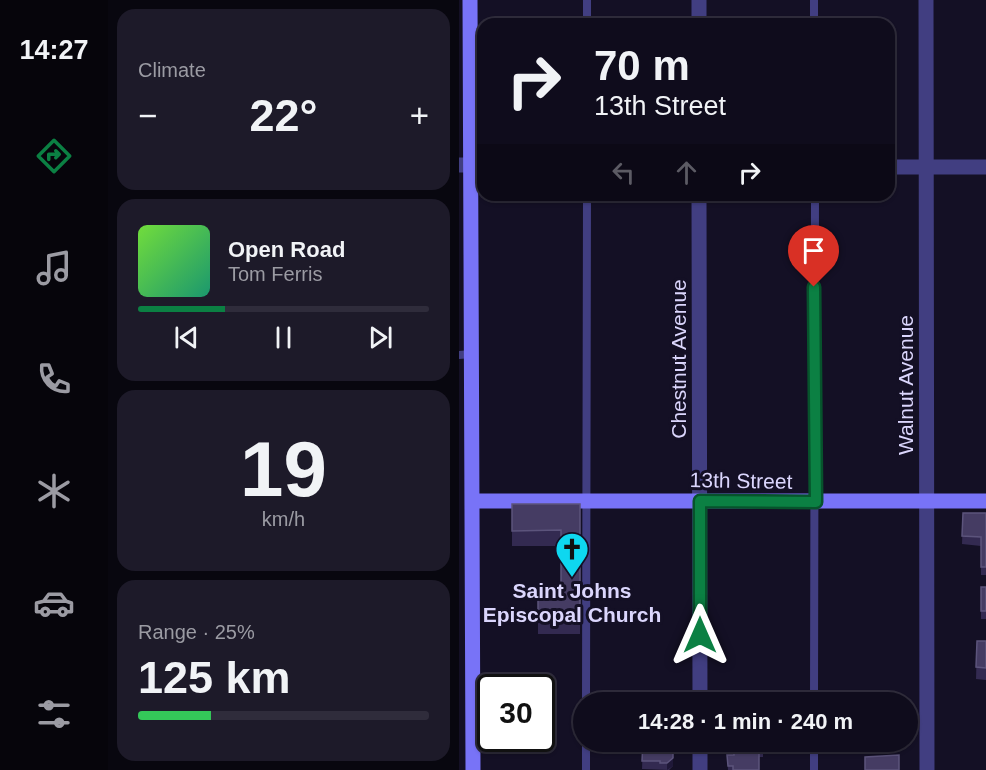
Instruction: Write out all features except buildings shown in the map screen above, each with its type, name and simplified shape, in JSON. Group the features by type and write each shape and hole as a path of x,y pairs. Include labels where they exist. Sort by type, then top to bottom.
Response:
{"main road":[{"path":"469,0 471,165 465,354 465,501 473,770"},
{"name":"13th Street","path":"465,501 986,501"}],"street":[{"path":"699,0 699,18"},
{"name":"Walnut Avenue","path":"926,0 927,770"},
{"path":"895,167 986,167"},
{"name":"Chestnut Avenue","path":"699,201 700,692"},
{"path":"700,752 700,770"}],"lane":[{"path":"587,0 587,18"},
{"path":"814,0 814,18"},
{"path":"586,692 587,201"},
{"path":"814,692 815,201"},
{"path":"586,752 586,770"},
{"path":"814,752 814,770"}],"place":[{"name":"Saint Johns Episcopal Church","path":"572,578"}],"route":[{"path":"700,635 700,501 816,502 814,287"}]}
